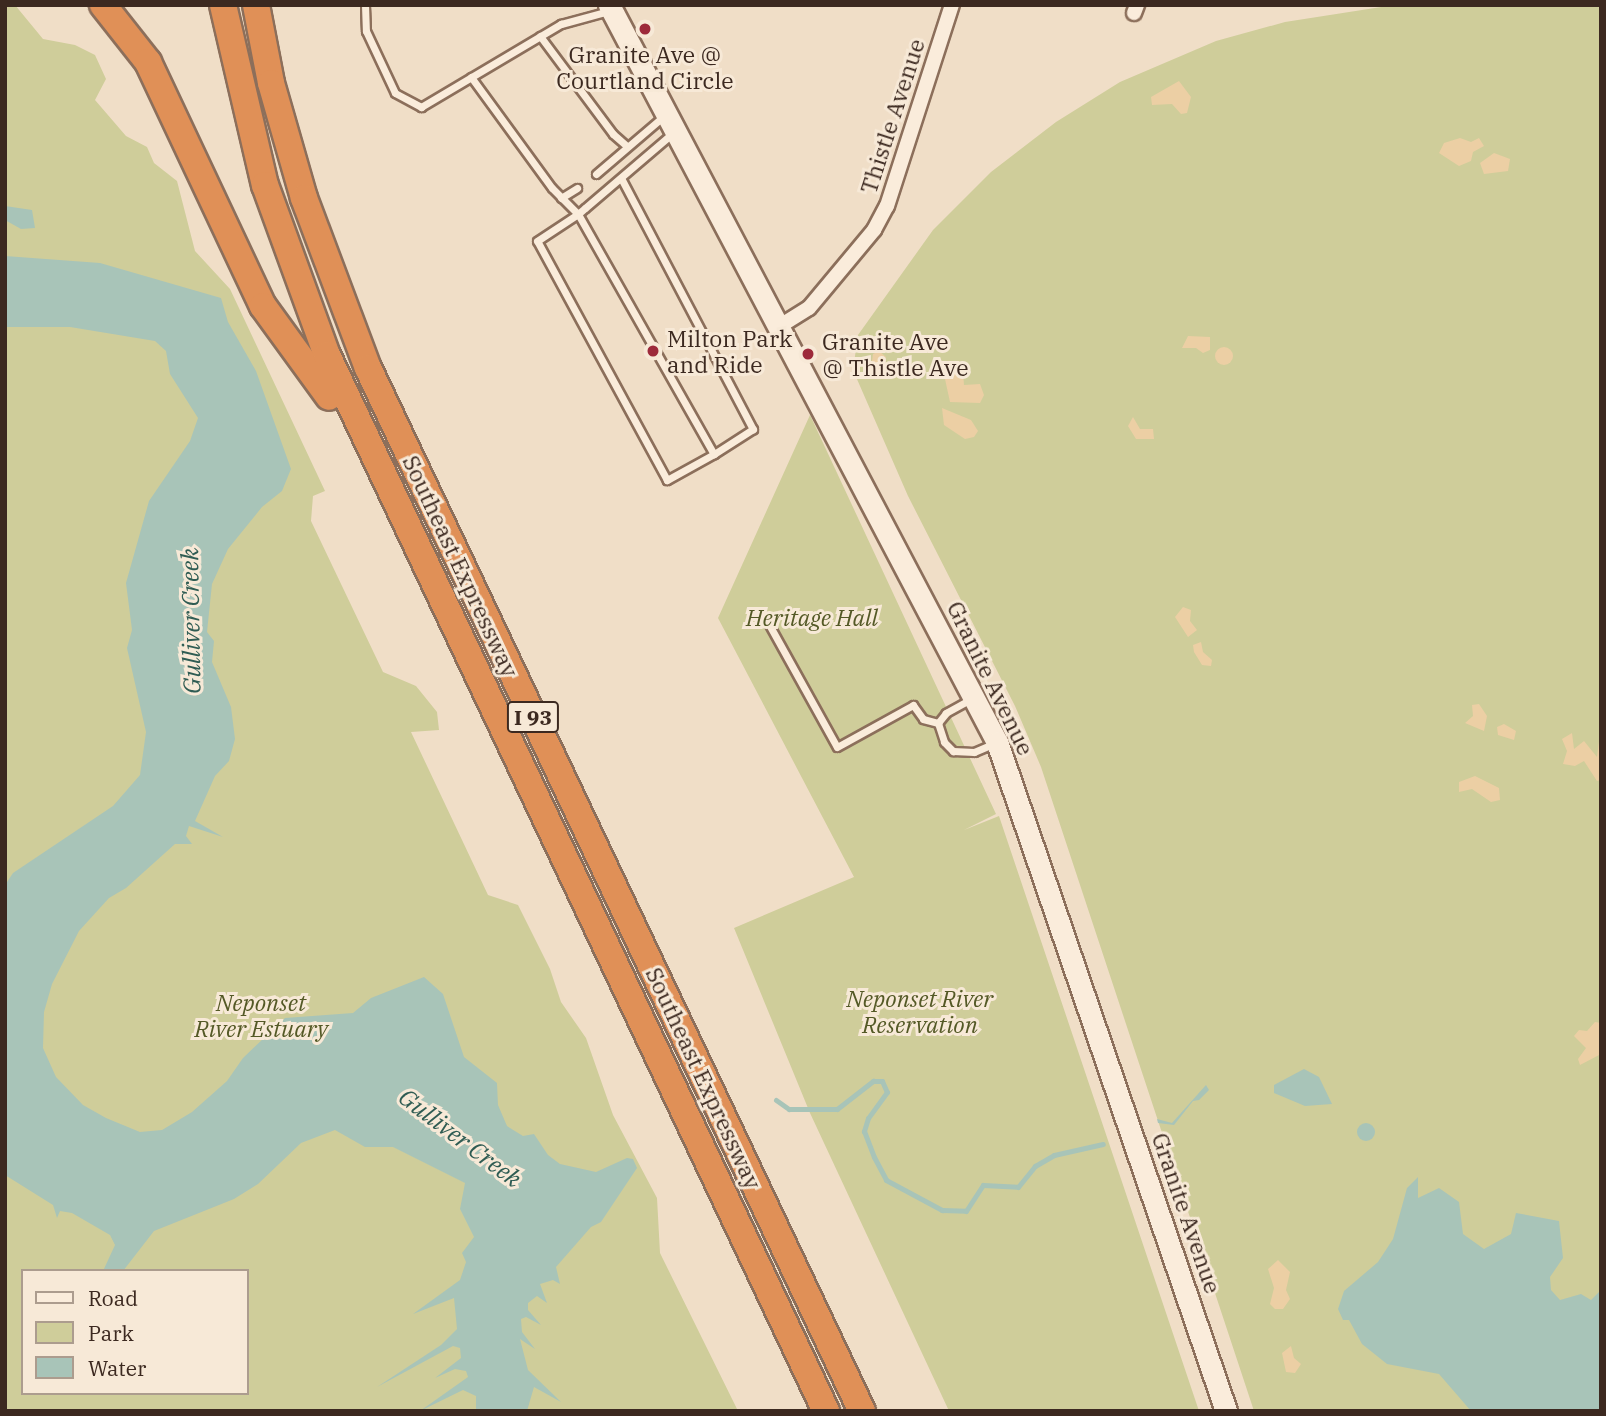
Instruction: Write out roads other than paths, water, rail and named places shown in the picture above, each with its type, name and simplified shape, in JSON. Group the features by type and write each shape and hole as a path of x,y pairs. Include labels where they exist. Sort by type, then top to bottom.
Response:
{"highway":[{"path":"103,5 148,62 263,306 329,397"},
{"name":"Southeast Expressway","path":"207,5 250,189 289,302 329,397 807,1411"},
{"name":"I 93","path":"223,5 265,185 327,355 826,1411"},
{"name":"I 93","path":"242,5 258,86 290,202 350,362 847,1411"},
{"name":"Southeast Expressway","path":"256,5 271,83 304,198 368,368 862,1411"}],"main road":[{"name":"Granite Avenue","path":"610,7 997,742 1226,1411"}],"street":[{"name":"Thistle Avenue","path":"780,326 809,308 874,230 887,206 952,5"}],"lane":[{"path":"365,5 366,31 395,93 421,107 561,24 610,7"},
{"path":"540,36 613,134 627,146"},
{"path":"471,77 561,198 578,214 714,454"},
{"path":"596,174 627,146 672,121"},
{"path":"621,178 753,429 667,480 537,241 578,214 621,178 672,121"},
{"path":"561,198 577,188"},
{"path":"766,619 836,747 913,705 923,719 939,723"},
{"path":"975,697 946,713 939,723 944,742 953,751 974,752 997,742"}],"water":[{"path":"5,206 32,210 35,228 21,229 5,220"},
{"name":"Gulliver Creek","path":"5,256 100,263 221,298 228,322 256,371 291,469 282,491 262,507 228,549 212,584 207,632 214,641 212,662 231,707 235,739 229,761 215,776 195,821 223,837 189,826 186,836 192,844 175,844 126,888 109,898 79,931 52,984 44,1012 43,1048 56,1077 83,1105 106,1118 140,1132 162,1130 192,1112 227,1081 243,1058 285,1018 353,1013 371,998 424,977 443,994 464,1057 497,1083 498,1105 507,1126 523,1136 534,1134 548,1155 560,1164 596,1172 627,1158 633,1159 637,1168 601,1222 591,1227 556,1267 560,1284 553,1280 540,1284 547,1303 537,1296 528,1303 528,1310 541,1325 526,1317 521,1319 522,1332 535,1349 520,1339 528,1370 561,1402 534,1387 527,1411 476,1411 476,1396 463,1390 420,1411 468,1377 466,1371 455,1369 435,1378 461,1358 460,1348 453,1346 377,1387 441,1345 457,1329 454,1298 413,1314 460,1280 466,1262 462,1253 474,1237 460,1209 465,1183 393,1147 365,1147 335,1130 301,1143 258,1184 234,1199 154,1231 125,1269 104,1269 115,1245 110,1235 72,1213 60,1211 57,1218 53,1205 5,1175 5,885 13,873 113,806 140,775 146,732 127,648 132,630 126,583 149,501 190,441 198,418 170,374 166,351 155,341 70,327 5,327"},
{"path":"1304,1069 1319,1077 1332,1104 1305,1106 1274,1093 1274,1085"},
{"path":"1206,1085 1209,1090 1199,1100 1193,1101 1174,1125 1158,1123 1157,1119 1172,1123"},
{"path":"1362,1123 1370,1123 1375,1132 1373,1139 1362,1141 1357,1136 1357,1128"},
{"path":"1418,1177 1418,1198 1439,1188 1459,1202 1463,1234 1484,1249 1511,1234 1516,1213 1559,1221 1563,1258 1550,1277 1551,1290 1560,1300 1581,1294 1591,1300 1599,1292 1601,1275 1601,1411 1471,1411 1439,1374 1387,1364 1362,1344 1349,1320 1343,1320 1338,1309 1344,1291 1378,1262 1393,1239 1407,1188"}],"waterway":[{"path":"776,1100 789,1109 837,1109 873,1081 882,1081 887,1092 868,1118 864,1131 874,1157 886,1180 942,1210 966,1211 983,1185 1018,1187 1035,1166 1054,1155 1103,1144"}],"place":[{"name":"Granite Ave @ Courtland Circle","path":"645,29"},
{"name":"Milton Park and Ride","path":"653,351"},
{"name":"Granite Ave @ Thistle Ave","path":"808,354"}],"park label":[{"name":"Heritage Hall","path":"812,617"},
{"name":"Neponset River Reservation","path":"920,1011"},
{"name":"Neponset River Estuary","path":"261,1015"}]}
